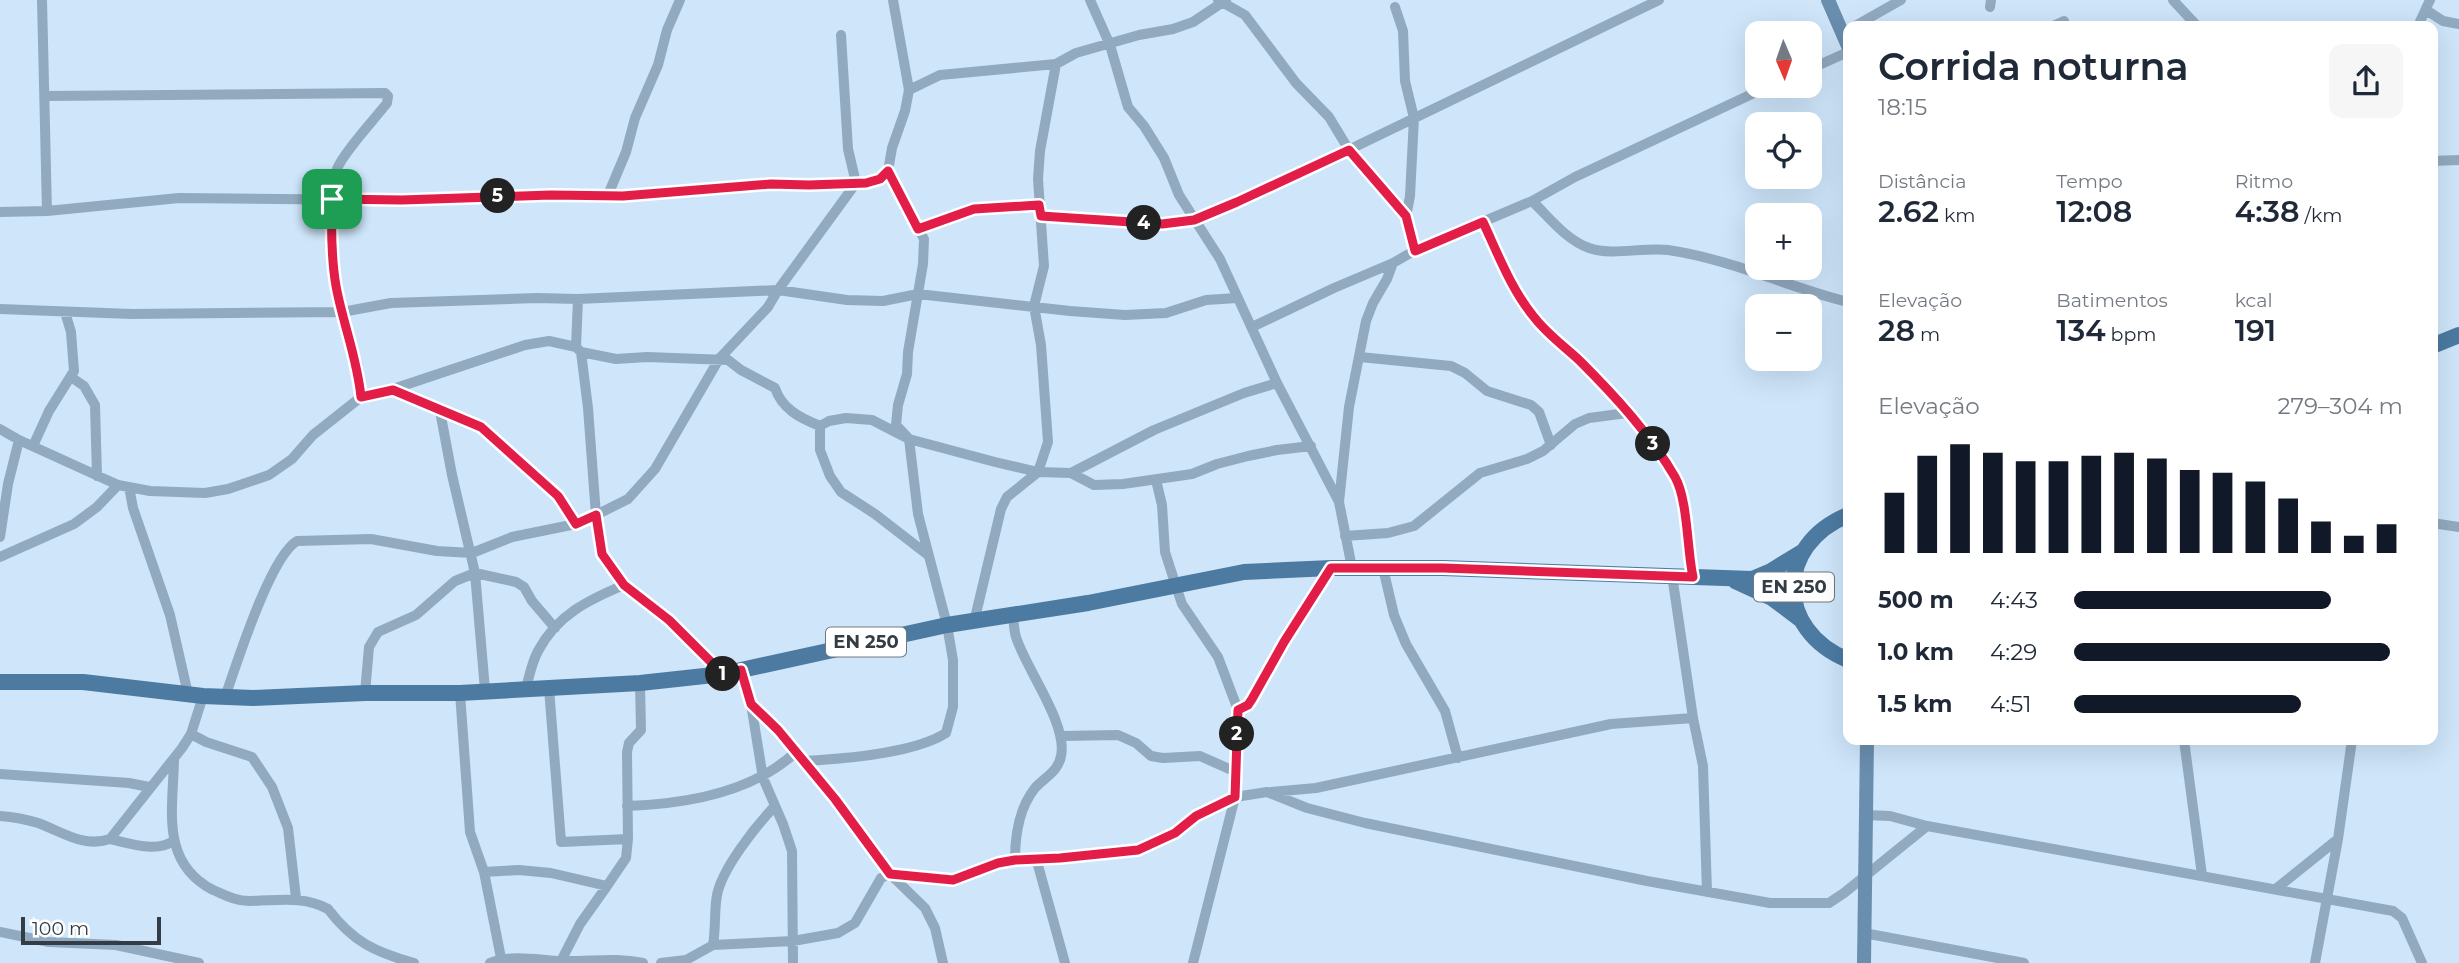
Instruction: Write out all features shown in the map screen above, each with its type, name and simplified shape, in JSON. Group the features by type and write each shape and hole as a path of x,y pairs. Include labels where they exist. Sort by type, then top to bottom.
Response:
{"main road":[{"path":"2438,344 2459,335"},
{"path":"1830,522 1843,510"},
{"name":"EN 250","path":"1843,517 1830,522 1814,535 1802,552 1794,573 1794,597 1800,619 1812,637 1828,651 1843,658"},
{"name":"EN 250","path":"0,682 83,682 225,697 460,693 640,683 723,674 947,625 1013,616 1244,572 1383,568 1752,579 1802,552"},
{"name":"EN 250","path":"1730,579 1772,598 1800,619"},
{"path":"1828,651 1843,668"}],"street":[{"path":"42,0 47,211"},
{"path":"608,195 680,0"},
{"path":"0,212 47,211 179,198 623,196 771,184 856,183 880,179 888,171 909,90 892,0"},
{"path":"1090,0 1110,45 1128,107 1144,126 1164,158 1179,195 1220,259 1277,383 1339,502"},
{"path":"1041,216 1162,224 1194,220 1349,150 1659,0"},
{"path":"1828,0 1843,22"},
{"path":"1863,21 1901,0"},
{"path":"2173,0 2192,21"},
{"path":"909,90 940,75 1056,64 1076,53 1183,26 1222,1 1245,15 1296,83 1329,117 1349,150 1406,216"},
{"path":"2420,21 2428,5 2442,21 2459,24"},
{"path":"1395,7 1403,31 1405,81 1414,118 1410,196 1406,216 1415,251"},
{"path":"225,697 262,595 289,546 304,540 371,539 436,551 472,553 512,537 576,524 628,499 654,469 719,359 768,307 856,183 848,149 841,35"},
{"path":"1822,64 1843,54"},
{"path":"974,622 1000,509 1007,497 1038,472 1048,442 1041,345 1034,306 1044,266 1039,205 1040,151 1056,64"},
{"path":"45,96 386,94 387,103 340,163 334,180 332,199 331,241 336,286 358,366 361,397"},
{"path":"1252,327 1514,206 1532,201 1575,177 1745,97"},
{"path":"2438,161 2459,160"},
{"path":"804,761 878,754 933,741 946,733 953,707 954,687 947,625 918,514 909,439 896,425 898,405 907,374 908,352 923,264 924,239 888,171"},
{"path":"1532,201 1568,236 1598,251 1626,249 1677,252 1741,267 1801,289 1843,301"},
{"path":"918,229 974,209 1039,205"},
{"path":"1483,222 1514,287 1532,315 1554,340 1576,357 1605,386 1654,445 1676,478 1681,494 1693,577"},
{"path":"1352,568 1339,502 1349,407 1366,321 1393,263"},
{"path":"0,309 267,314 342,312 391,303 578,299 778,290 847,300 883,301 918,294 1125,315 1166,313 1206,300 1237,298"},
{"path":"578,299 578,350 588,408 596,515 602,554 624,585 669,620 723,674"},
{"path":"33,446 75,365 71,332 65,312"},
{"path":"0,429 118,485 150,491 195,493 228,489 269,475 292,459 313,435 361,397 393,390 525,345 549,341 616,359 647,357 728,360 775,388 779,403 820,426"},
{"path":"1360,357 1451,366 1465,373 1487,391 1531,405 1539,412 1552,445"},
{"path":"71,377 85,386 95,405 97,475"},
{"path":"1072,473 1154,430 1244,393 1277,383"},
{"path":"393,390 485,429 558,496 576,524"},
{"path":"440,411 459,508 472,553 485,690"},
{"path":"1345,536 1388,533 1414,526 1480,473 1527,459 1552,445 1575,424 1589,418 1627,412"},
{"path":"820,426 829,421 846,418 872,420 909,439 1038,472 1072,473 1094,485 1192,474 1217,464 1267,452 1311,446"},
{"path":"820,426 820,450 830,476 841,492 875,514 928,555"},
{"path":"0,537 8,484 19,440"},
{"path":"1156,480 1162,505 1165,552 1182,604 1218,657 1238,710 1235,797 1193,963"},
{"path":"0,557 74,524 97,507 118,485"},
{"path":"110,839 149,787 174,760 191,734 196,695 133,508 130,487"},
{"path":"2438,524 2459,527"},
{"path":"1238,710 1248,705 1252,699 1331,568"},
{"path":"1383,568 1394,615 1406,644 1445,711 1458,758"},
{"path":"365,693 369,647 378,632 416,615 456,581 475,573 516,582 524,587 555,628"},
{"path":"1672,575 1693,718 1703,766 1707,892"},
{"path":"526,688 538,652 555,628 574,609 624,585"},
{"path":"1013,616 1017,640 1062,736 1061,756 1056,769 1034,789 1018,824 1015,860"},
{"path":"741,670 751,704 762,778 792,851 793,963"},
{"path":"561,961 580,924 626,858 627,752 629,743 641,730 640,683"},
{"path":"549,688 561,842 628,839"},
{"path":"460,693 470,832 484,872 502,961"},
{"path":"751,704 804,761 890,874 925,908 935,928 943,963"},
{"path":"661,963 686,960 713,945 793,941 838,933 855,923 881,878 890,874 953,880 998,863 1015,860 1138,850 1175,833 1196,816 1235,797 1316,788 1611,724 1693,718"},
{"path":"191,734 252,758 272,787 288,828 296,898"},
{"path":"1062,736 1118,735 1136,743 1150,756 1200,756 1236,772"},
{"path":"1864,963 1867,745"},
{"path":"2185,745 2202,875"},
{"path":"2315,963 2338,839 2351,745"},
{"path":"627,806 695,800 762,778 783,765 796,752"},
{"path":"174,760 173,841 185,868 204,885 228,897 245,901 296,898 328,909 342,926 368,947 414,963"},
{"path":"0,774 128,783 149,787"},
{"path":"1267,792 1307,808 1365,823 1770,903 1829,903 1927,826"},
{"path":"713,945 717,927 716,898 719,885 744,844 774,807"},
{"path":"1866,815 1890,816 1927,826 2328,897 2393,911 2402,918 2422,963"},
{"path":"0,816 38,823 83,842 110,839 163,847 173,841"},
{"path":"2277,888 2338,839"},
{"path":"1036,858 1065,963"},
{"path":"484,872 519,870 551,873 607,886"},
{"path":"0,932 49,942 116,945 199,963"},
{"path":"1864,933 2024,963"},
{"path":"490,963 541,958 561,961 602,958 643,963"}],"route":[{"path":"1349,150 1406,216 1415,251 1483,222 1514,287 1532,315 1554,340 1576,357 1605,386 1642,429 1676,478 1681,494 1693,577 1443,568 1331,568 1252,699 1248,705 1238,710 1235,797 1196,816 1175,833 1155,844 1138,850 1015,860 998,863 953,880 890,874 835,799 778,730 751,704 741,670 723,674 669,620 624,585 602,554 596,515 576,524 558,496 485,429 393,390 361,397 358,366 336,286 331,241 332,199 623,196 784,183 866,183 880,179 888,171 918,229 974,209 1039,205 1041,216 1162,224 1194,220 1349,150"}]}
